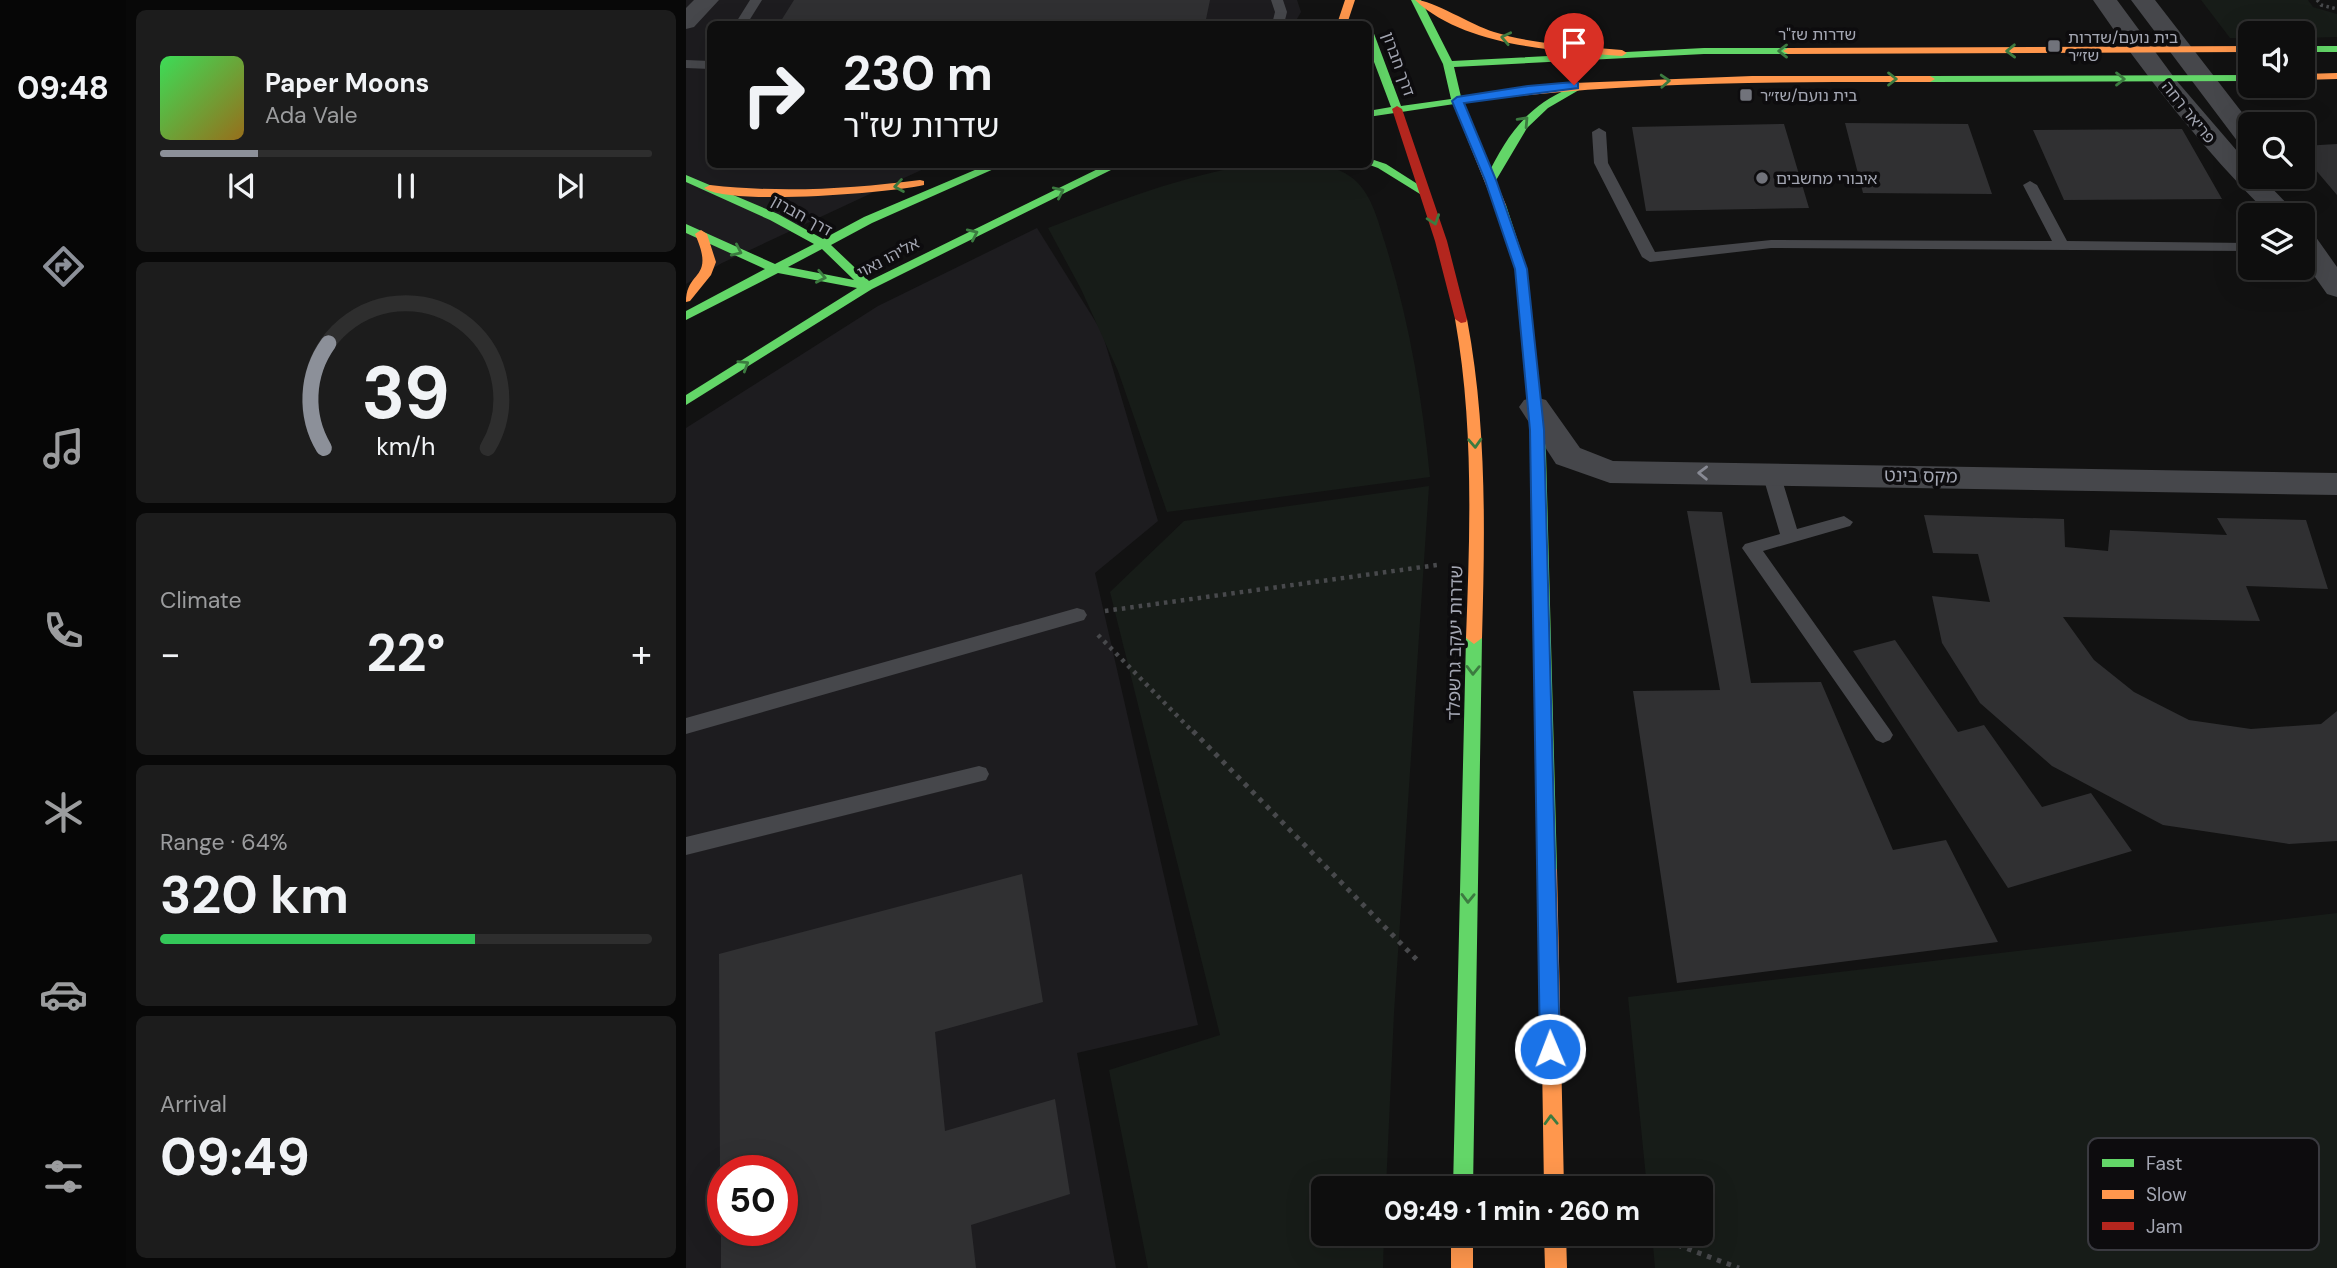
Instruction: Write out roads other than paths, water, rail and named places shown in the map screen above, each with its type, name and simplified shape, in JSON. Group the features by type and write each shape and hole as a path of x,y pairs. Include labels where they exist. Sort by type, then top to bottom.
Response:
{"main road":[{"path":"1343,21 1350,0"},
{"name":"דרך חברון","path":"1356,0 1365,21"},
{"path":"1418,0 1434,12 1485,33 1548,46 1622,53"},
{"path":"1418,0 1441,65 1491,180 1521,269 1539,466 1554,1176"},
{"name":"דרך חברון","path":"1372,42 1397,109"},
{"name":"שדרות שז\"ר","path":"1441,65 1622,53 2238,49"},
{"path":"2315,49 2337,49"},
{"path":"2315,77 2337,76"},
{"path":"1372,113 1528,89 1596,83 1708,79 2238,78"},
{"path":"1491,180 1517,128 1533,111 1562,94 1596,83"},
{"name":"שדרות יעקב גרשפלד","path":"1397,109 1458,299 1473,379 1477,467 1476,559 1463,1176"},
{"path":"1372,162 1424,192"},
{"path":"710,188 750,195 823,194 920,183 990,168"},
{"path":"686,316 868,220 993,168"},
{"name":"אליהו נאוי","path":"686,401 868,286 1110,168"},
{"name":"דרך חברון","path":"686,178 774,217 822,243 868,286"},
{"path":"693,231 773,268 868,286"},
{"path":"686,298 708,270 711,255 693,231"},
{"path":"1462,1246 1462,1268"},
{"path":"1555,1246 1556,1268"}],"street":[{"path":"686,22 707,0"},
{"name":"פריאר רחה","path":"2105,0 2138,48 2224,155 2272,203"},
{"name":"פריאר רחה","path":"2143,0 2238,123"},
{"path":"2315,256 2337,288"},
{"name":"מקס בינט","path":"1535,407 1568,456 1610,472 2337,484"}],"lane":[{"path":"743,21 756,0"},
{"path":"1277,0 1281,12 1279,21"},
{"path":"686,64 707,65"},
{"path":"1599,132 1601,163 1650,257 1771,244 2238,247"},
{"path":"2030,185 2062,246"},
{"path":"1772,473 1790,537"},
{"path":"1844,522 1751,548 1883,735"},
{"path":"686,726 1077,615"},
{"path":"686,846 979,774"}],"place":[{"name":"בית נועם/שדרות שז״ר","path":"2054,46"},
{"name":"בית נועם/שז״ר","path":"1746,95"},
{"name":"איבורי מחשבים","path":"1762,178"}]}
